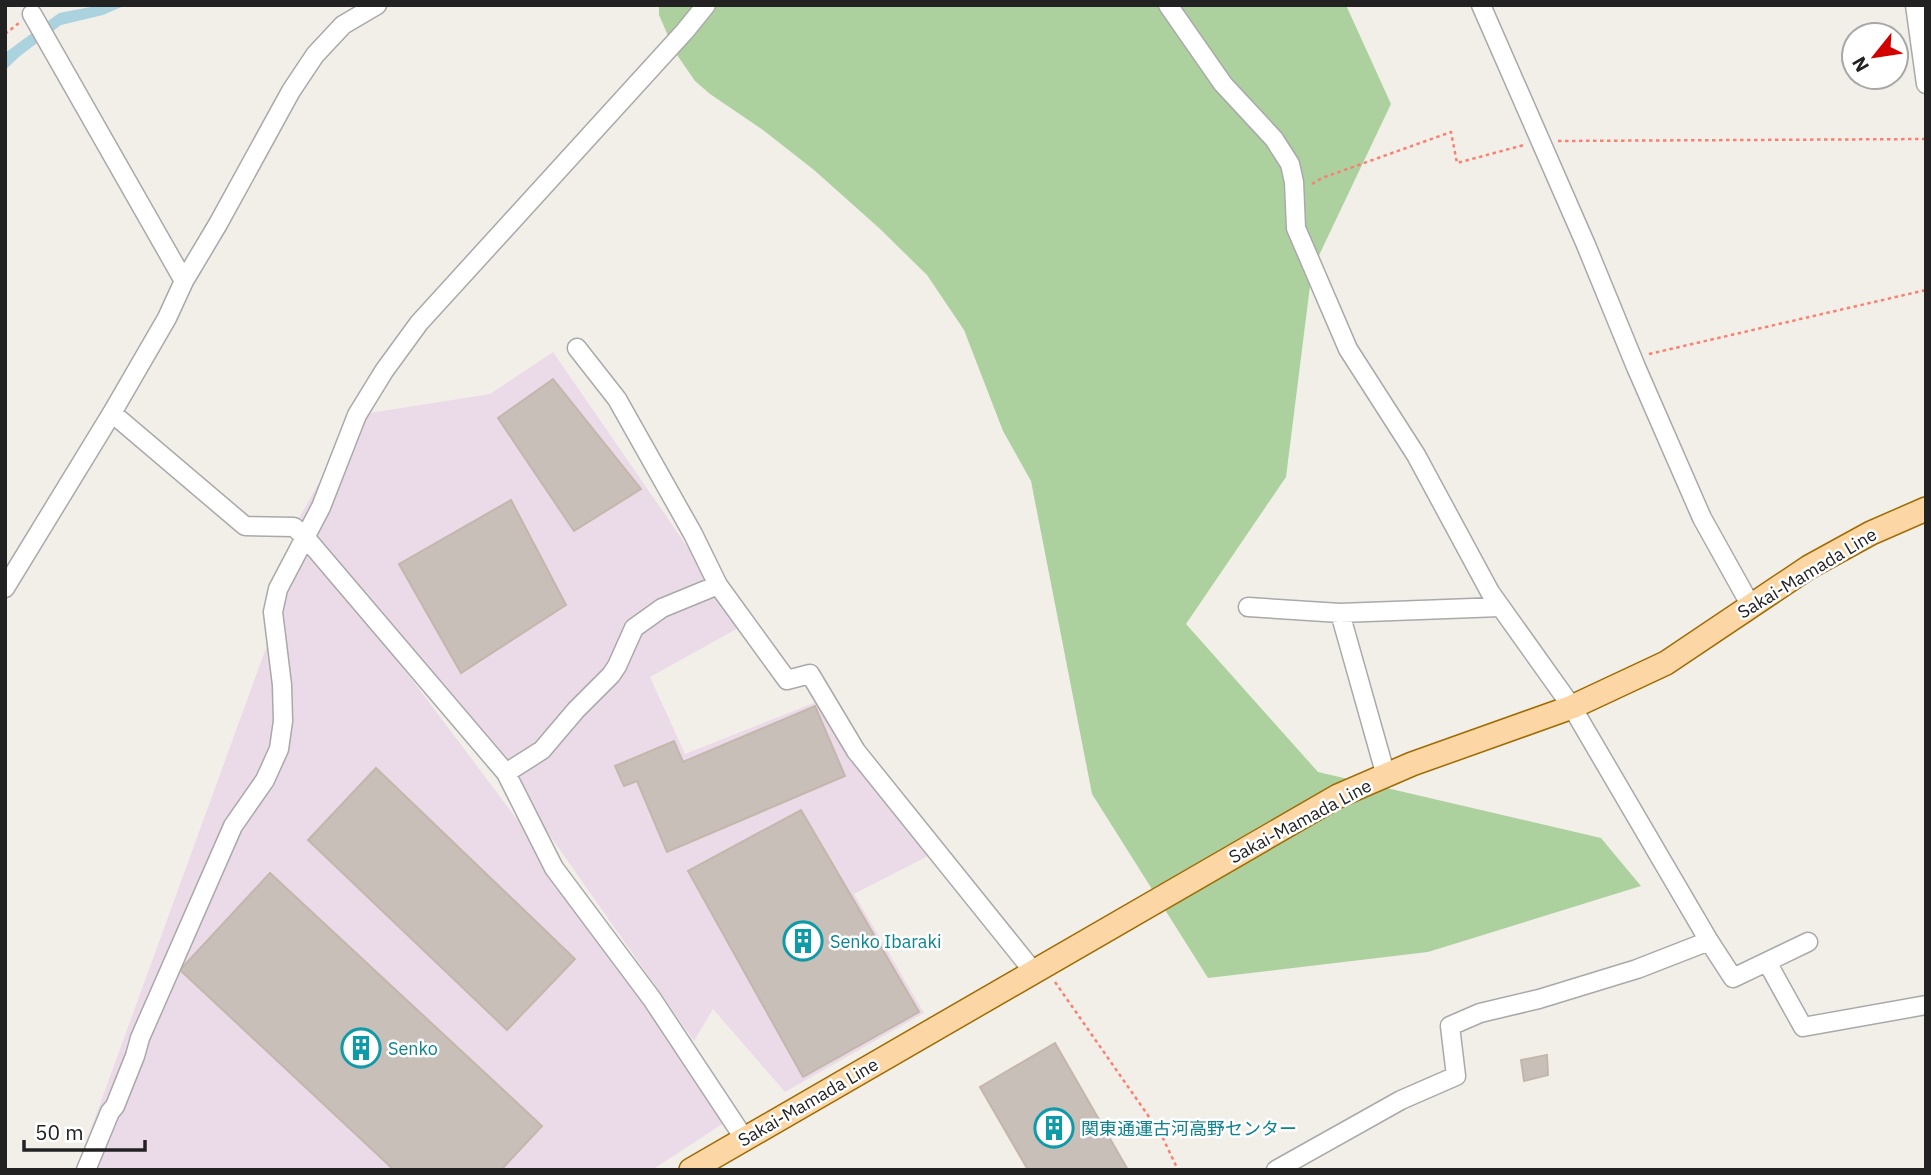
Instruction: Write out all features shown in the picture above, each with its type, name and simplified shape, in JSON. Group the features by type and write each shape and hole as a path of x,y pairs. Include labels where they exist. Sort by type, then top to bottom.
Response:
{"main road":[{"name":"Sakai-Mamada Line","path":"691,1170 1338,796 1412,764 1572,707 1666,663 1810,567 1871,533 1926,509"}],"street":[{"path":"5,588 167,318 184,281 291,91 315,55 342,25 377,5"},
{"path":"86,1170 115,1106 140,1038 233,826 265,780 279,749 283,721 282,685 273,612 278,589 321,507 357,415 384,371 419,323 706,5"},
{"path":"1168,5 1223,84 1273,139 1290,164 1296,228 1348,349 1416,455 1490,592 1572,707 1733,978 1808,942"},
{"path":"1481,5 1702,518 1751,606"},
{"path":"1915,5 1926,83"},
{"path":"32,14 184,281"},
{"path":"577,348 617,399 719,584 787,680 810,674 856,751 1038,968"},
{"path":"112,413 245,526 294,527 306,538 506,773 554,868 652,999 744,1139"},
{"path":"506,773 541,750 611,675 634,628 662,608 719,584"},
{"path":"1248,607 1340,613 1500,607"},
{"path":"1340,613 1386,776"},
{"path":"1276,1170 1401,1100 1456,1076 1451,1026 1480,1013 1539,999 1637,969 1709,941"},
{"path":"1767,962 1803,1027 1926,1005"}],"path":[{"path":"1294,193 1322,178 1451,132 1457,163 1541,141 1926,139"},
{"path":"1633,358 1926,290"},
{"path":"1038,968 1161,1134 1178,1170"}],"shaded area":[{"path":"553,352 742,626 650,677 685,754 816,702 849,750 930,855 854,894 924,1013 785,1092 713,1009 694,1041 506,773 335,577 652,999 730,1119 652,1170 76,1170 305,541 294,527 357,415 490,394"}],"green space":[{"path":"659,5 1346,5 1391,104 1312,270 1286,477 1186,624 1318,772 1601,838 1641,886 1428,952 1208,978 1092,794 1031,481 1003,431 964,330 927,275 879,228 814,170 695,81 675,52 659,15"}],"water":[{"path":"101,5 126,5 103,15 61,25 5,70 5,53 59,13"}],"building":[{"path":"553,379 641,489 574,531 498,418"},
{"path":"511,500 566,605 461,673 399,564"},
{"path":"815,706 845,776 667,852 637,781 624,786 615,766 674,741 683,762"},
{"path":"376,768 575,959 507,1030 308,840"},
{"name":"Senko Ibaraki","path":"801,810 919,1012 803,1077 688,871"},
{"name":"Senko","path":"270,873 542,1126 501,1170 394,1170 180,970"},
{"name":"関東通運古河高野センター","path":"1055,1043 1128,1170 1028,1170 980,1087"},
{"path":"1547,1055 1548,1075 1524,1081 1521,1060"}],"place":[{"name":"Senko Ibaraki","path":"803,941"},
{"name":"Senko","path":"361,1048"},
{"name":"関東通運古河高野センター","path":"1054,1128"}]}
